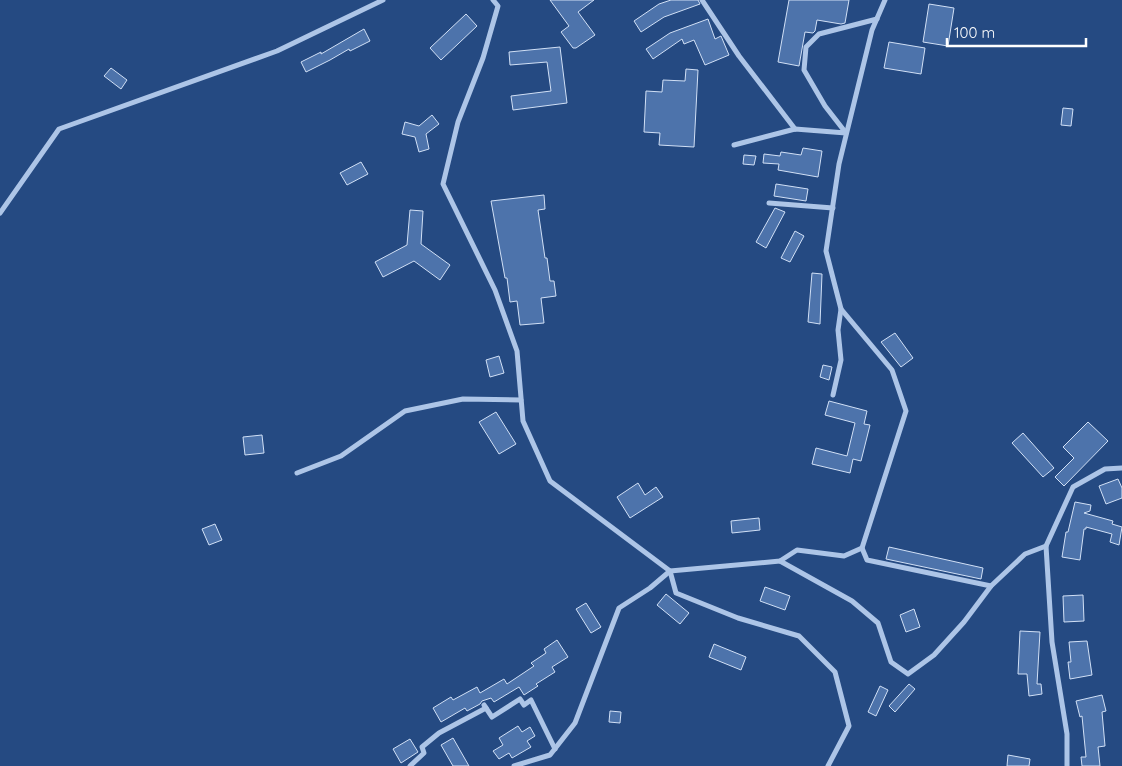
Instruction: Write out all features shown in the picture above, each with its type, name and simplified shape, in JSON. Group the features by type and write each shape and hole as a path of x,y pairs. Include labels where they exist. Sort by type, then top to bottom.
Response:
{"street":[{"path":"0,213 59,129 277,51 383,0"},
{"path":"493,0 498,6 483,58 458,122 443,184 495,290 517,351 523,421 550,481 670,571 676,593 738,618 799,636 835,672 849,726 828,766"},
{"path":"702,0 739,56 795,129"},
{"path":"832,395 841,360 838,330 841,309 826,251 839,164 846,133 872,30 885,0"},
{"path":"846,133 825,106 804,70 806,48 818,34 877,19"},
{"path":"734,145 795,129 846,133"},
{"path":"769,203 832,208"},
{"path":"841,309 892,370 906,411 862,548 867,560 991,586"},
{"path":"297,473 341,456 405,412 463,399 521,400"},
{"path":"1067,766 1067,734 1052,642 1046,546 1074,487 1105,469 1122,468"},
{"path":"780,561 852,602 878,623 891,662 908,674 934,655 964,622 991,586 1025,554 1046,546"},
{"path":"514,766 550,755 555,749 575,723 619,608 650,588 670,571 780,561 797,550 844,556 862,548"},
{"path":"410,766 424,752 422,747 439,733 485,706 492,717 520,700 524,705 531,700 555,749"}],"building":[{"path":"550,0 594,0 578,12 595,35 576,48 573,48 561,32 569,26"},
{"path":"671,0 698,0 700,4 664,17 641,32 634,21 659,4"},
{"path":"789,0 849,0 845,23 817,20 813,33 805,32 799,66 778,62"},
{"path":"929,4 954,8 948,46 923,42"},
{"path":"466,14 477,26 441,60 430,48"},
{"path":"708,19 715,39 721,36 729,55 705,65 694,40 684,44 682,39 653,59 646,49 670,33"},
{"path":"364,29 370,41 350,51 349,49 306,72 301,62 321,52 321,54"},
{"path":"889,42 925,48 921,74 884,68"},
{"path":"560,47 567,103 513,110 511,96 551,91 547,62 510,65 509,52"},
{"path":"111,68 127,80 121,89 104,76"},
{"path":"686,69 698,70 694,147 659,145 660,133 644,132 646,91 662,92 663,80 685,81"},
{"path":"1063,108 1073,109 1071,126 1061,125"},
{"path":"432,115 439,124 426,134 429,149 419,152 415,137 402,134 405,122 419,126"},
{"path":"803,148 822,151 818,177 778,170 779,164 763,163 764,154 780,156 781,152 801,155"},
{"path":"744,155 756,156 754,165 743,164"},
{"path":"361,162 368,174 347,185 340,173"},
{"path":"776,184 808,189 806,201 774,196"},
{"path":"544,195 545,209 538,210 545,258 547,258 550,281 554,281 556,296 541,298 544,323 520,325 517,301 510,302 491,201"},
{"path":"775,208 785,212 766,248 756,242"},
{"path":"410,210 423,211 421,244 450,265 440,280 414,261 383,277 375,262 407,245"},
{"path":"795,231 804,236 790,262 781,258"},
{"path":"812,273 822,274 820,324 808,322"},
{"path":"895,333 913,358 901,367 881,342"},
{"path":"499,356 504,373 490,377 486,360"},
{"path":"823,365 832,367 829,380 820,377"},
{"path":"829,401 867,411 864,424 870,425 861,461 853,459 850,473 812,464 816,448 847,456 855,423 825,415"},
{"path":"496,412 516,444 499,454 479,422"},
{"path":"1088,422 1108,441 1064,486 1055,477 1074,458 1063,447"},
{"path":"1023,433 1054,468 1043,477 1012,443"},
{"path":"262,435 264,453 245,455 243,437"},
{"path":"1118,479 1122,488 1122,498 1106,504 1099,486"},
{"path":"638,483 645,495 656,487 663,497 630,518 617,497"},
{"path":"1075,502 1091,505 1090,511 1084,513 1113,521 1112,524 1122,527 1119,545 1110,542 1112,534 1086,527 1084,529 1080,560 1062,557 1066,532 1068,532"},
{"path":"759,518 760,530 732,533 731,521"},
{"path":"215,524 222,540 209,545 202,529"},
{"path":"889,547 983,568 981,579 886,559"},
{"path":"765,587 790,596 785,610 760,601"},
{"path":"666,594 689,613 680,624 657,605"},
{"path":"1083,595 1084,621 1064,622 1063,596"},
{"path":"586,603 601,627 591,633 576,609"},
{"path":"914,609 920,627 906,632 900,615"},
{"path":"1020,631 1040,632 1037,684 1041,684 1042,694 1029,696 1027,674 1018,674"},
{"path":"557,640 568,657 552,667 555,672 536,684 538,686 524,695 519,687 494,702 491,698 482,701 467,711 465,708 441,722 433,708 451,697 453,700 477,687 480,693 504,679 507,684 534,666 531,663 546,653 544,649"},
{"path":"1087,641 1092,675 1070,679 1068,662 1071,662 1069,642"},
{"path":"714,644 746,657 741,670 709,657"},
{"path":"909,684 915,689 895,712 889,706"},
{"path":"880,686 888,690 876,716 868,712"},
{"path":"1102,695 1106,711 1102,712 1105,746 1098,747 1100,766 1082,766 1081,757 1086,757 1082,716 1080,717 1076,701"},
{"path":"610,711 621,712 620,723 609,722"},
{"path":"518,726 522,732 530,727 535,736 527,741 531,747 512,758 509,753 499,759 493,751 503,745 499,738"},
{"path":"453,738 469,766 453,766 441,745"},
{"path":"410,739 418,752 401,763 393,749"},
{"path":"1008,755 1030,759 1029,766 1007,766"}]}
